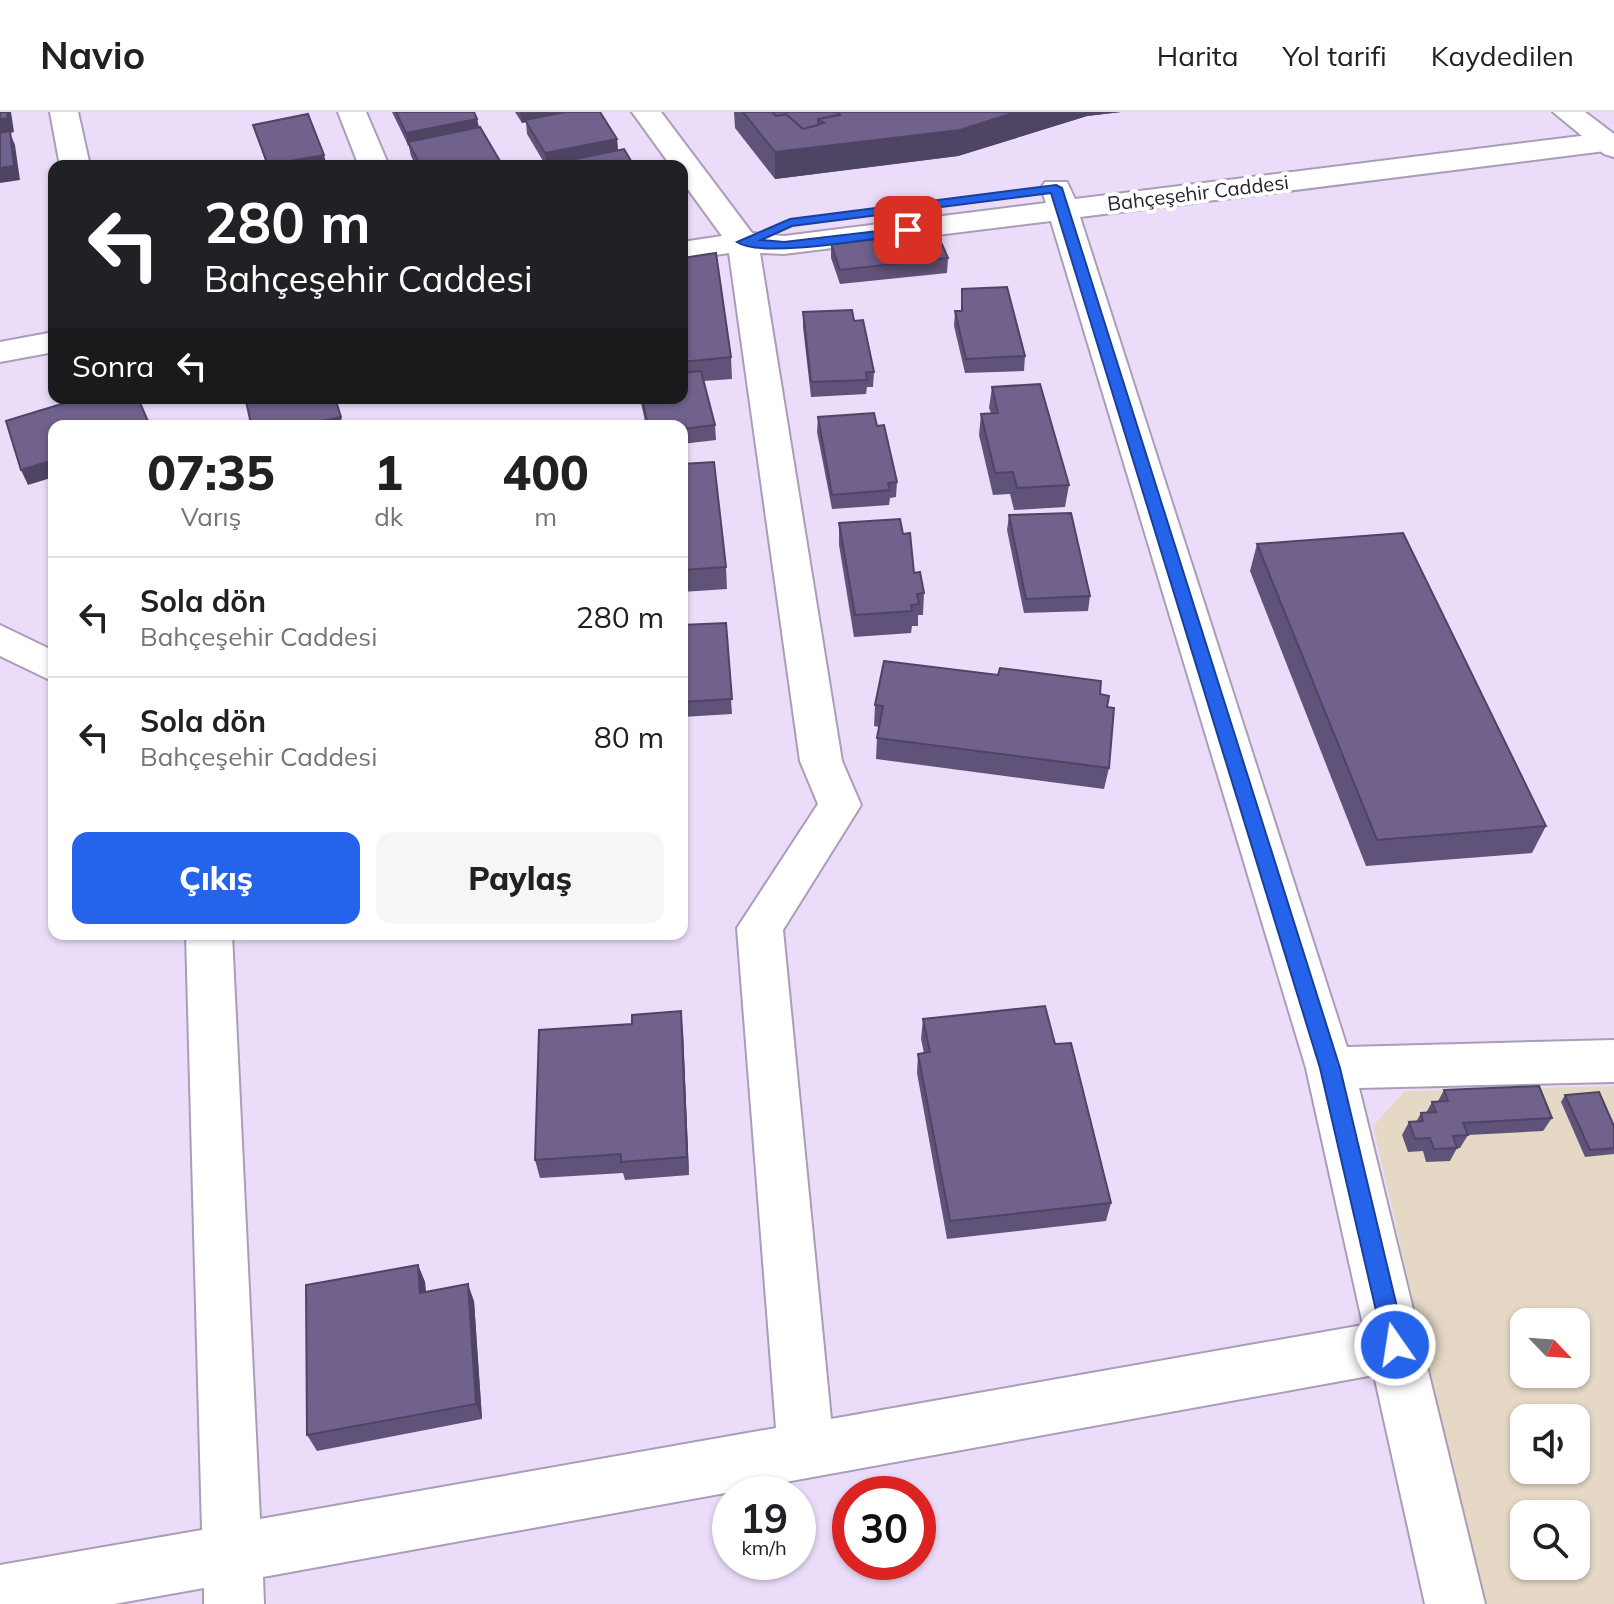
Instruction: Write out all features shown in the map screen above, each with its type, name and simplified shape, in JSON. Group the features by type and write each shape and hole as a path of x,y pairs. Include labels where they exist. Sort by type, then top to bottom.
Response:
{"main road":[{"path":"64,112 74,160"},
{"path":"352,112 372,160"},
{"path":"646,112 682,160"},
{"path":"1572,116 1610,145"},
{"name":"Bahçeşehir Caddesi","path":"688,250 743,242 784,245 1572,116"},
{"name":"Bahçeşehir Caddesi","path":"1059,199 1610,145"},
{"path":"688,168 743,242 821,761 840,805 760,928 806,1451"},
{"path":"1059,199 1330,1068 1455,1604"},
{"path":"0,352 48,343"},
{"path":"0,639 48,665"},
{"path":"209,940 232,1579"},
{"path":"1330,1068 1614,1061"},
{"path":"0,1595 232,1579 806,1451 1395,1345"}],"shaded area":[{"path":"1614,1086 1614,1604 1483,1604 1373,1126 1405,1091"}],"building":[{"path":"0,112 7,112 8,118 0,119"},
{"path":"396,112 474,112 477,119 406,133"},
{"path":"565,112 600,112 617,139 545,153 525,120"},
{"path":"743,112 772,112 776,116 786,114 803,129 824,123 818,119 840,115 838,112 1016,112 960,130 775,152"},
{"path":"772,112 837,112 837,115 818,119 818,125 803,129 786,114 776,116"},
{"path":"308,114 324,155 296,160 266,160 253,125"},
{"path":"480,127 499,160 418,160 408,142"},
{"path":"10,131 14,166 0,168 0,133"},
{"path":"624,149 630,160 570,160"},
{"path":"937,233 948,258 840,270 831,244"},
{"path":"716,253 731,357 688,361 688,257"},
{"path":"1007,287 1025,356 966,359 955,311 962,311 962,289"},
{"path":"852,310 854,321 863,320 874,372 866,372 867,380 811,382 803,312"},
{"path":"701,371 715,425 688,428 688,420 647,420 643,404 688,404 688,372"},
{"path":"1040,384 1069,485 1017,488 1013,472 995,473 981,414 998,413 992,387"},
{"path":"61,404 141,404 147,420 48,420 48,462 21,470 6,421"},
{"path":"247,404 337,404 341,417 326,420 250,420"},
{"path":"874,413 877,426 884,425 897,482 888,483 890,490 832,495 818,417"},
{"path":"714,462 726,567 688,570 688,464"},
{"path":"1071,513 1090,596 1026,599 1009,515"},
{"path":"900,519 903,534 910,533 914,573 920,572 924,593 917,594 919,604 911,605 912,611 855,615 839,523"},
{"path":"1403,533 1546,826 1377,840 1257,544"},
{"path":"726,623 732,699 688,702 688,625"},
{"path":"884,661 998,675 1000,668 1101,681 1100,694 1109,696 1107,707 1114,708 1109,768 877,738 883,706 875,705"},
{"path":"1045,1006 1055,1044 1071,1043 1111,1203 950,1221 918,1054 930,1052 923,1019"},
{"path":"681,1011 687,1157 621,1162 621,1154 535,1160 539,1030 632,1024 632,1015"},
{"path":"1539,1086 1552,1118 1463,1123 1468,1135 1453,1136 1457,1148 1434,1149 1430,1138 1415,1139 1409,1122 1423,1121 1421,1113 1436,1112 1432,1102 1448,1101 1444,1090"},
{"path":"1599,1092 1614,1126 1614,1148 1590,1150 1565,1095"},
{"path":"418,1265 420,1293 468,1284 476,1404 307,1435 306,1285"}],"route":[{"path":"908,230 784,245 743,242 790,223 1056,188 1330,1068 1395,1345"}]}
